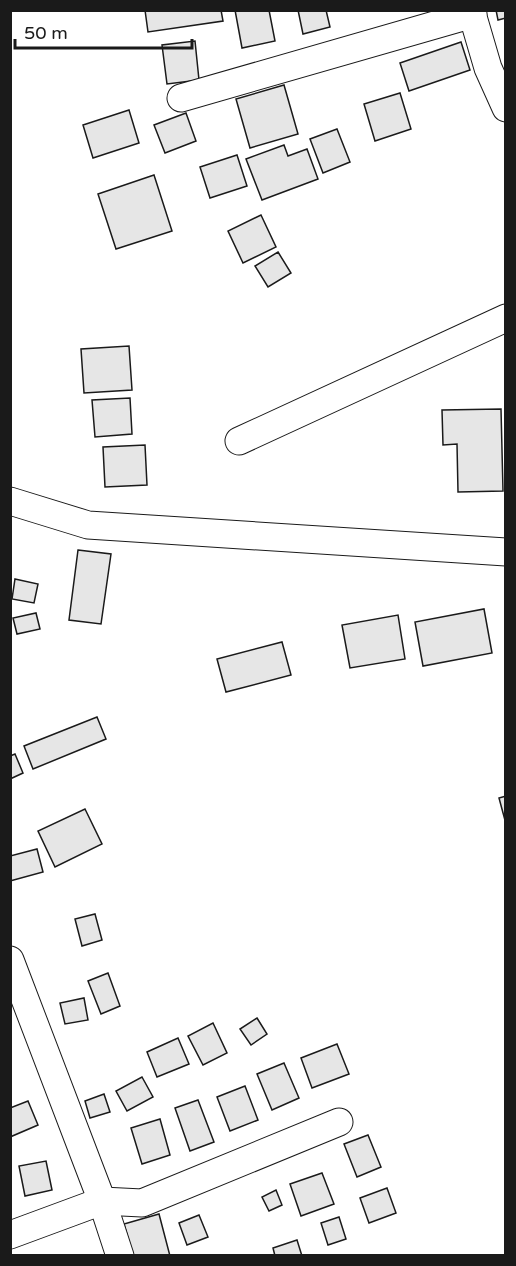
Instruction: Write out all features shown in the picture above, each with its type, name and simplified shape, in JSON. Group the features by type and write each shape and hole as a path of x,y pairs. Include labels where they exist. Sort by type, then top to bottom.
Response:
{"street":[{"path":"181,98 472,12 488,68 506,108"},
{"path":"239,441 506,318"},
{"path":"10,501 88,525 506,552"},
{"path":"10,960 102,1201 120,1256"},
{"path":"10,1235 102,1201 142,1203 339,1122"}],"building":[{"path":"145,10 221,10 223,21 148,32"},
{"path":"235,10 269,10 275,41 242,48"},
{"path":"298,10 326,10 330,27 303,34"},
{"path":"496,10 506,10 506,18 498,20"},
{"path":"195,41 199,80 167,84 162,45"},
{"path":"461,42 470,70 409,91 400,63"},
{"path":"284,85 298,134 250,148 236,99"},
{"path":"400,93 411,129 375,141 364,104"},
{"path":"129,110 139,143 93,158 83,125"},
{"path":"186,113 196,141 165,153 154,125"},
{"path":"337,129 350,162 323,173 310,139"},
{"path":"284,145 288,156 307,149 318,179 262,200 246,159"},
{"path":"237,155 247,186 210,198 200,167"},
{"path":"154,175 172,231 116,249 98,194"},
{"path":"261,215 276,247 243,263 228,231"},
{"path":"278,252 291,273 268,287 255,266"},
{"path":"129,346 132,390 84,393 81,349"},
{"path":"130,398 132,434 95,437 92,400"},
{"path":"501,409 503,491 458,492 457,444 443,445 442,410"},
{"path":"145,445 147,485 105,487 103,447"},
{"path":"78,550 111,554 101,624 69,620"},
{"path":"15,579 38,584 34,603 12,599"},
{"path":"484,609 492,653 423,666 415,622"},
{"path":"36,613 40,629 17,634 13,618"},
{"path":"398,615 405,659 350,668 342,625"},
{"path":"282,642 291,675 226,692 217,659"},
{"path":"97,717 106,739 33,769 24,746"},
{"path":"15,754 23,773 10,779 10,756"},
{"path":"506,796 506,824 499,798"},
{"path":"85,809 102,844 55,867 38,831"},
{"path":"37,849 43,872 10,881 10,856"},
{"path":"95,914 102,940 82,946 75,919"},
{"path":"108,973 120,1006 101,1014 88,981"},
{"path":"84,998 88,1020 65,1024 60,1003"},
{"path":"257,1018 267,1034 251,1045 240,1029"},
{"path":"213,1023 227,1053 203,1065 188,1036"},
{"path":"178,1038 189,1064 157,1077 147,1052"},
{"path":"337,1044 349,1074 312,1088 301,1058"},
{"path":"284,1063 299,1098 272,1110 257,1074"},
{"path":"142,1077 153,1097 127,1111 116,1091"},
{"path":"245,1086 258,1120 230,1131 217,1097"},
{"path":"104,1094 110,1112 90,1118 85,1101"},
{"path":"198,1100 214,1142 190,1151 175,1108"},
{"path":"28,1101 38,1125 10,1137 10,1108"},
{"path":"160,1119 170,1155 142,1164 131,1128"},
{"path":"368,1135 381,1167 357,1177 344,1144"},
{"path":"46,1161 52,1190 25,1196 19,1166"},
{"path":"322,1173 334,1204 301,1216 290,1184"},
{"path":"387,1188 396,1213 369,1223 360,1198"},
{"path":"276,1190 282,1205 269,1211 262,1197"},
{"path":"159,1214 170,1256 133,1256 124,1224"},
{"path":"199,1215 208,1237 187,1245 179,1223"},
{"path":"339,1217 346,1239 328,1245 321,1223"},
{"path":"297,1240 302,1256 275,1256 273,1248"}]}
